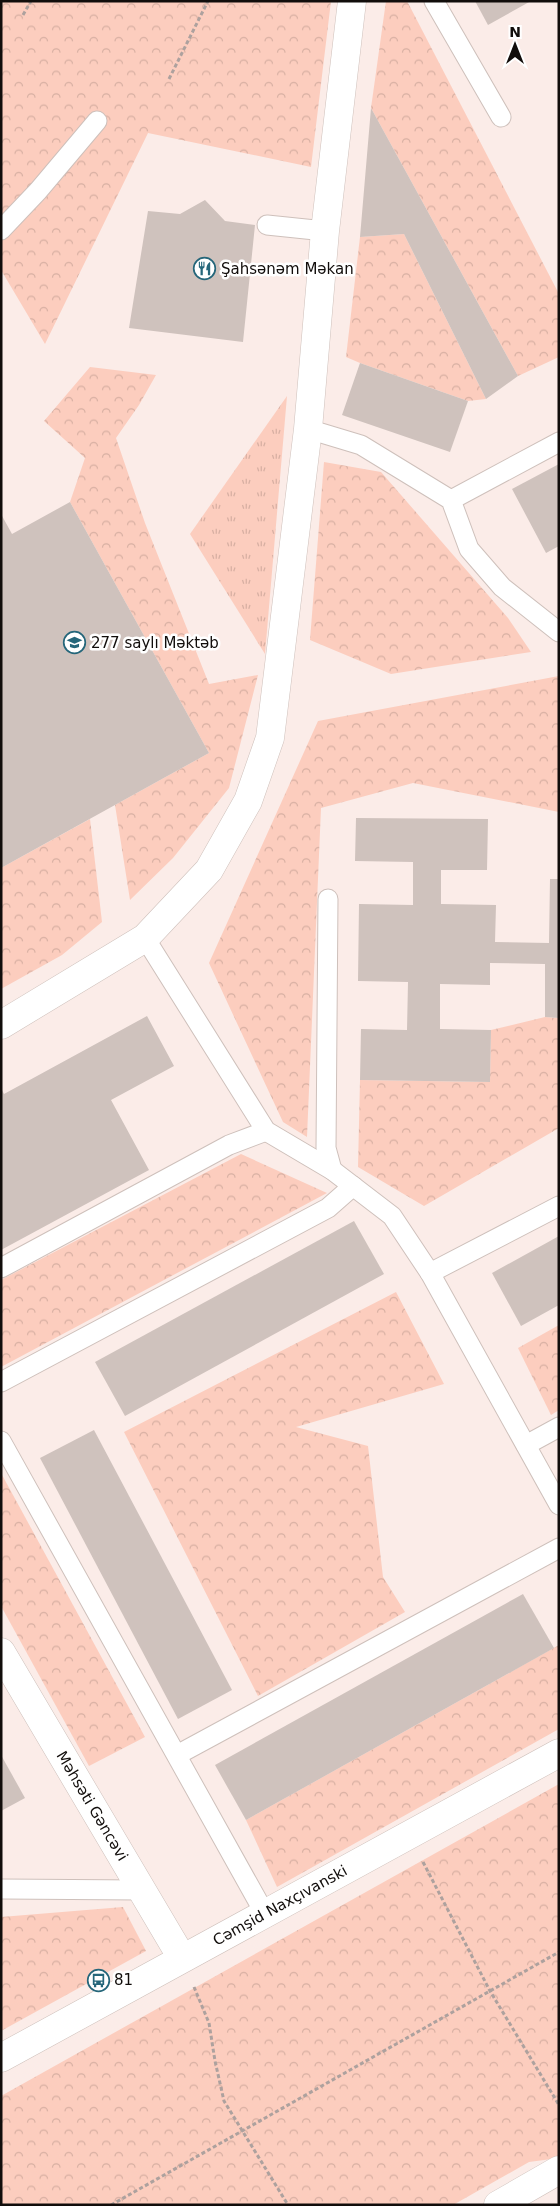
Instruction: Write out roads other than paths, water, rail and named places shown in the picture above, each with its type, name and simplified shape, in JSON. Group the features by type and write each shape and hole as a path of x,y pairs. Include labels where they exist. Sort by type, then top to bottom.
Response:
{"street":[{"path":"1,1025 145,938 209,870 248,801 270,738 308,429 325,231 352,1"},
{"name":"Məhsəti Gəncəvi","path":"1,1652 182,1958"},
{"name":"Cəmşid Naxçıvanski","path":"1,2058 559,1753"},
{"path":"498,2205 559,2170"}],"lane":[{"path":"434,1 501,117"},
{"path":"1,230 38,192 97,121"},
{"path":"267,225 325,231"},
{"path":"308,429 361,445 451,500 469,549 502,587 559,632"},
{"path":"451,500 559,442"},
{"path":"328,899 326,1148 332,1170"},
{"path":"145,938 266,1132 332,1170 392,1216 430,1273 559,1505"},
{"path":"1,1268 229,1145 266,1132"},
{"path":"1,1382 328,1208 353,1186"},
{"path":"430,1273 559,1206"},
{"path":"526,1445 559,1426"},
{"path":"1,1441 265,1914"},
{"path":"177,1756 559,1548"},
{"path":"1,1889 142,1890"}],"place":[{"name":"Şahsənəm Məkan","path":"205,269"},
{"name":"277 saylı Məktəb","path":"75,643"},
{"name":"81","path":"98,1980"}]}
